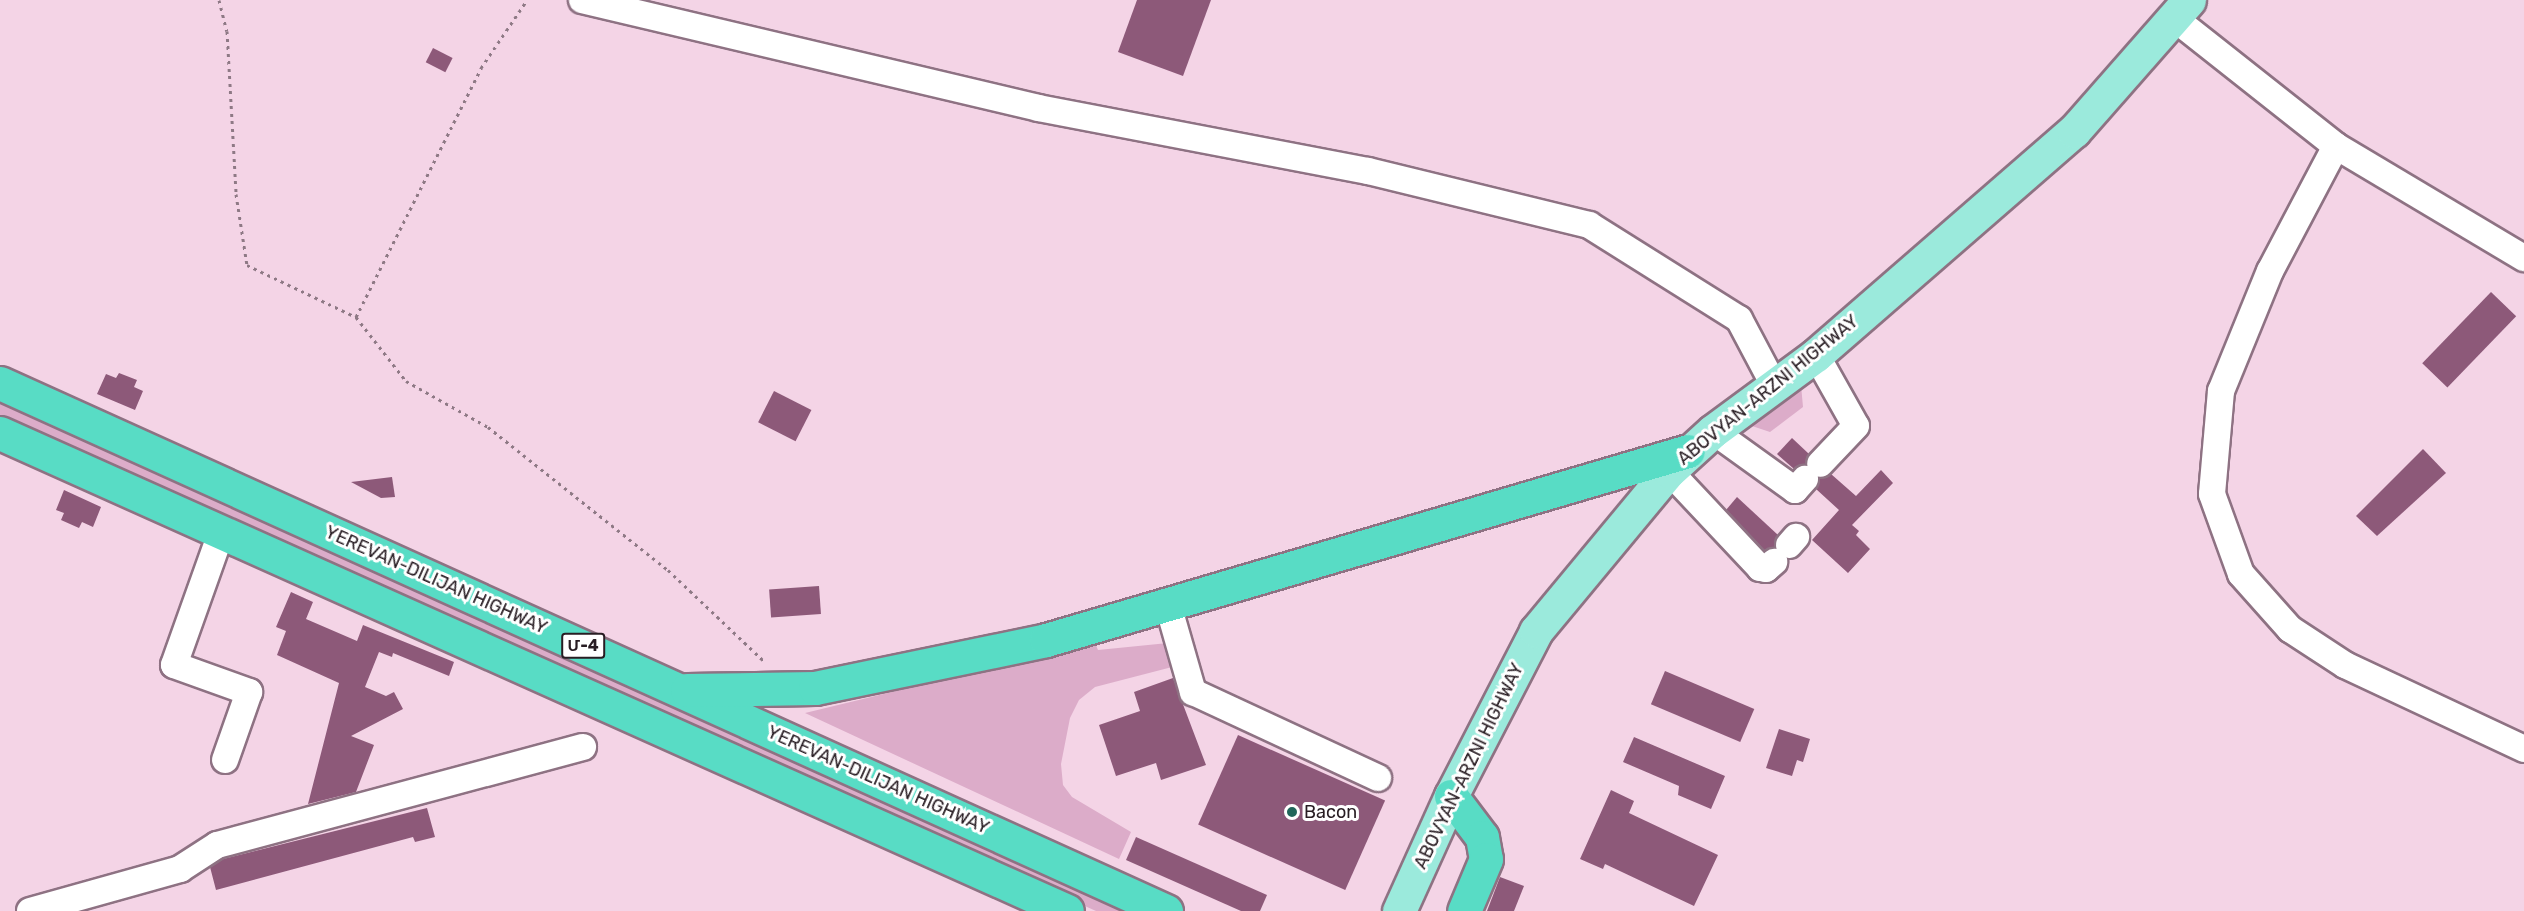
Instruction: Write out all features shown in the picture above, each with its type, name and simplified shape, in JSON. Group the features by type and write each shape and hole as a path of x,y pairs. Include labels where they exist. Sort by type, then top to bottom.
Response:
{"highway":[{"name":"YEREVAN-DILIJAN HIGHWAY","path":"0,383 1166,911"},
{"name":"Մ-4","path":"0,434 1067,911"},
{"path":"680,690 815,688 1046,640 1679,461"},
{"path":"1451,796 1482,837 1486,859 1464,911"}],"main road":[{"name":"ABOVYAN-ARZNI HIGHWAY","path":"1399,911 1451,796 1536,631 1679,461 1713,431 1816,355 2074,131 2181,9"}],"street":[{"path":"582,0 1038,108 1368,171 1589,225 1739,319 1774,384"},
{"path":"2181,9 2336,146 2524,258"},
{"path":"2336,146 2270,271 2221,391 2212,494 2241,574 2290,628 2345,665 2524,749"},
{"path":"1713,431 1795,490 1856,426 1816,355"},
{"path":"1679,461 1760,568 1766,568 1786,548"},
{"path":"220,533 174,665 249,692 225,760"},
{"path":"1168,605 1193,692 1378,778"},
{"path":"30,911 180,869 217,845 583,747"}],"path":[{"path":"219,0 227,31 236,194 247,265 356,317 406,381 488,427 668,570 766,664 756,689"},
{"path":"356,317 481,68 527,0"}],"shaded area":[{"path":"1801,385 1803,407 1770,432 1749,425"},
{"path":"0,402 1133,911 1096,911 0,418"},
{"path":"1095,643 1098,650 1168,643 1176,666 1095,687 1079,700 1070,718 1061,764 1063,785 1072,797 1131,832 1119,859 805,713"}],"building":[{"path":"1137,0 1211,0 1183,76 1118,52"},
{"path":"433,48 453,58 445,72 426,62"},
{"path":"2491,292 2516,316 2447,388 2422,363"},
{"path":"119,373 137,380 134,387 143,391 135,410 97,394 106,374 116,378"},
{"path":"774,391 811,410 796,441 758,422"},
{"path":"1792,438 1809,454 1805,464 1794,469 1777,454"},
{"path":"2423,449 2446,473 2377,536 2356,516"},
{"path":"1881,470 1893,483 1852,525 1859,531 1856,535 1870,549 1848,573 1812,540 1839,510 1816,489 1820,479 1831,474 1856,496"},
{"path":"392,477 395,497 381,498 351,482"},
{"path":"64,490 101,507 93,527 82,522 79,528 61,520 64,513 56,510"},
{"path":"1737,497 1778,535 1775,547 1764,551 1726,510"},
{"path":"819,586 821,614 771,617 769,589"},
{"path":"291,592 313,602 306,619 357,641 363,625 454,662 449,676 393,653 392,657 379,652 365,687 386,696 394,692 403,709 351,736 374,745 356,792 308,804 339,683 277,655 286,631 276,627"},
{"path":"1665,671 1754,709 1740,742 1651,704"},
{"path":"1173,678 1206,765 1161,780 1156,763 1116,776 1099,725 1140,711 1134,692"},
{"path":"1779,729 1810,739 1803,762 1797,760 1792,776 1766,768"},
{"name":"Bacon","path":"1238,735 1385,800 1345,890 1198,825"},
{"path":"1634,737 1725,776 1711,809 1678,795 1679,786 1623,762"},
{"path":"1611,790 1634,801 1629,813 1718,855 1694,906 1605,864 1603,869 1580,859"},
{"path":"427,808 435,837 415,842 413,837 216,890 210,867 223,859"},
{"path":"1136,837 1267,895 1260,911 1241,911 1126,860"},
{"path":"1500,877 1524,886 1514,911 1487,911"}],"place":[{"name":"Bacon","path":"1292,812"}]}
